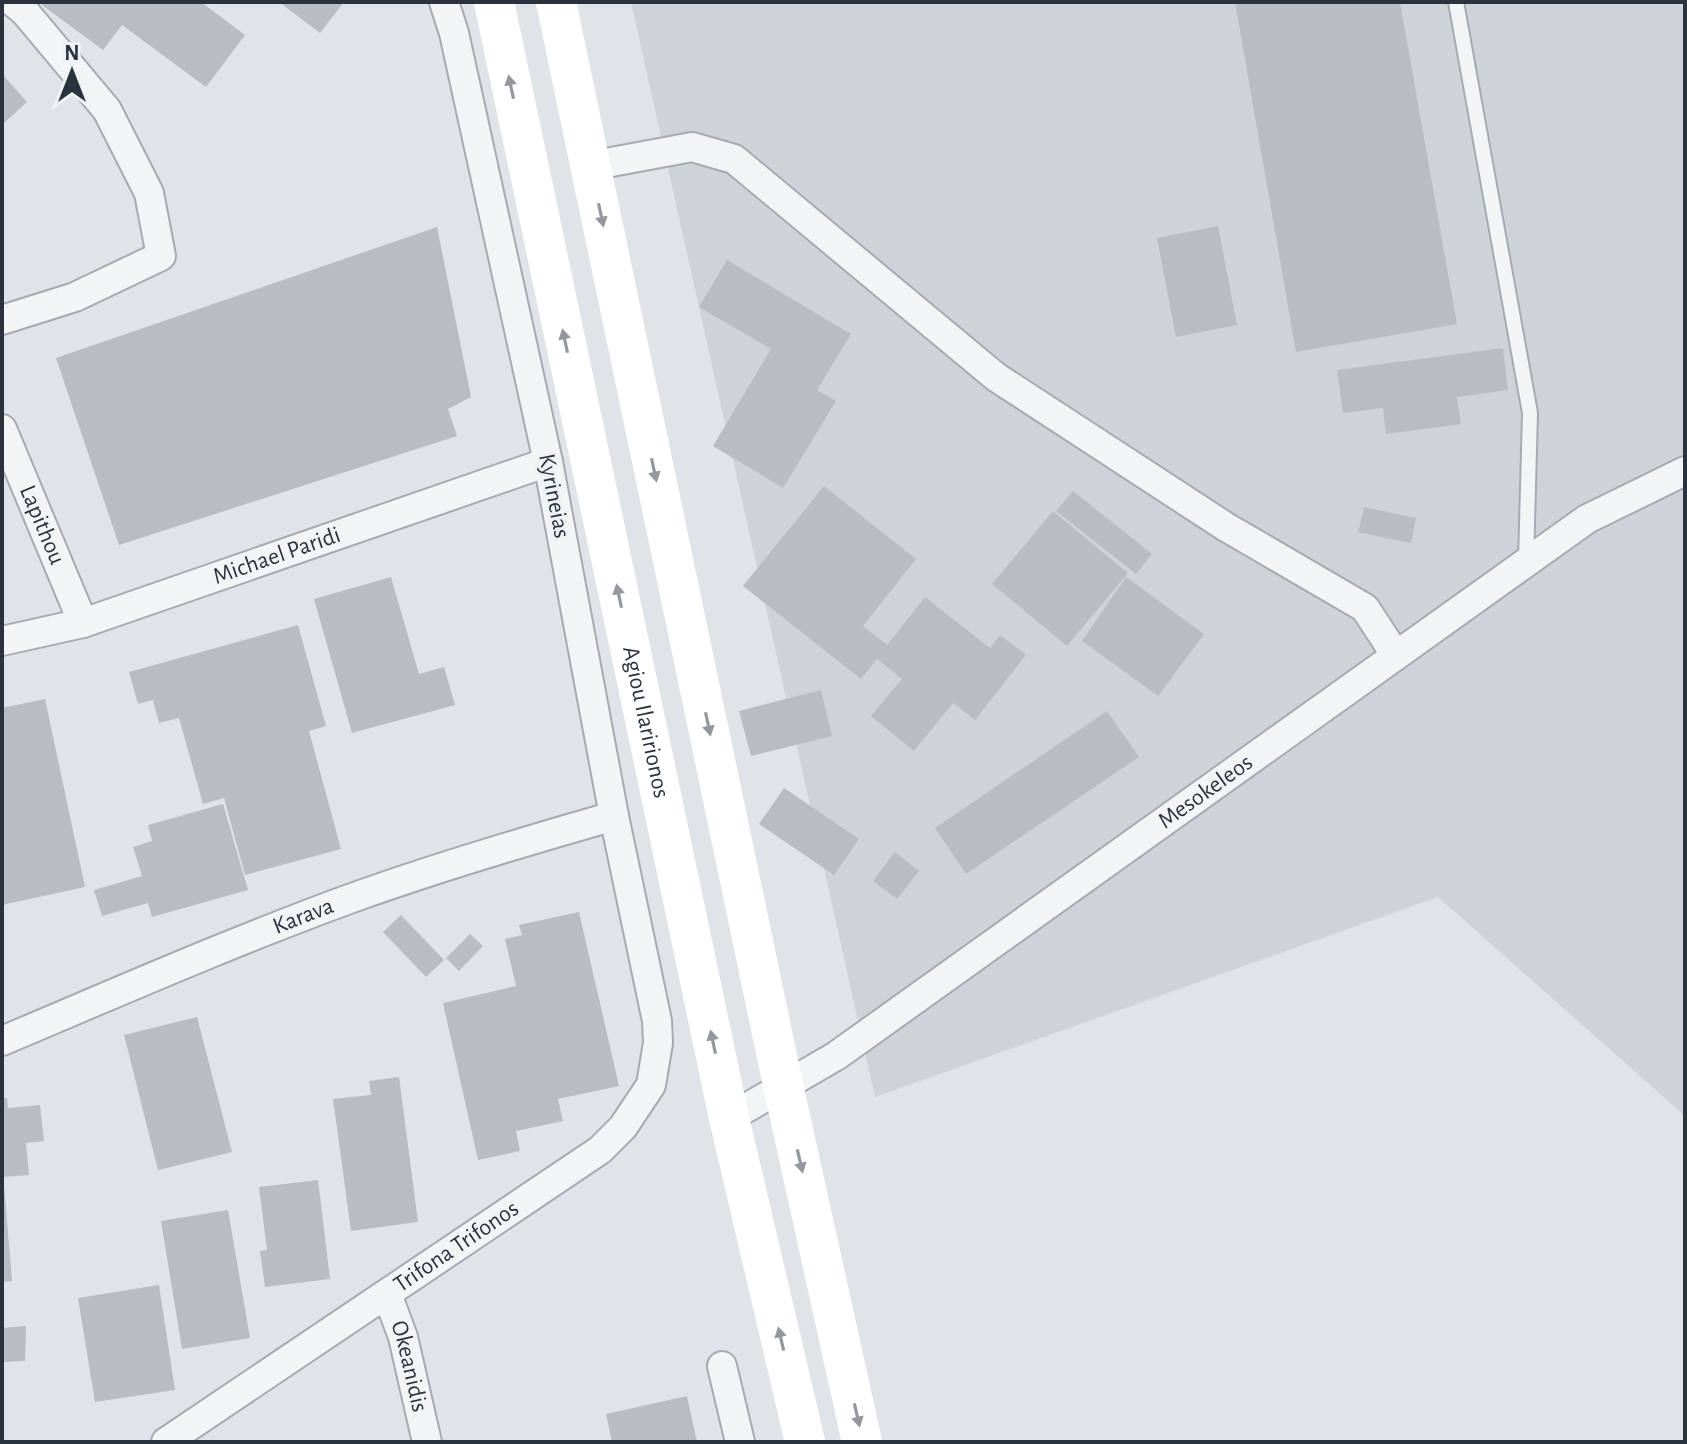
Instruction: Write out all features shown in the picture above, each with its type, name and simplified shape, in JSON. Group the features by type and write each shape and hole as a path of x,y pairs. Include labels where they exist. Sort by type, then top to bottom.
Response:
{"main road":[{"name":"Agiou Ilaririonos","path":"494,2 729,1118 805,1442"},
{"path":"556,2 783,1085 862,1442"}],"street":[{"path":"2,320 75,297 161,256 149,193 107,110 25,12 13,2"},
{"name":"Kyrineias","path":"444,2 454,33 548,462 614,816 652,993"},
{"path":"590,166 692,147 734,159 996,377 1226,527 1365,608 1395,654"},
{"name":"Lapithou","path":"2,429 83,623"},
{"name":"Michael Paridi","path":"2,641 83,623 548,462"},
{"name":"Mesokeleos","path":"729,1118 836,1056 1587,519 1685,471"},
{"name":"Karava","path":"2,1041 212,952 354,898 502,848 614,816"},
{"name":"Trifona Trifonos","path":"166,1442 600,1150 623,1127 651,1085 658,1043 652,993"},
{"name":"Okeanidis","path":"387,1294 403,1337 427,1442"},
{"path":"722,1366 740,1442"}],"lane":[{"path":"1456,2 1530,413 1526,561"}],"shaded area":[{"path":"631,2 1685,2 1685,1116 1438,897 875,1097"}],"building":[{"path":"38,2 201,2 245,35 206,87 122,25 103,50"},
{"path":"279,2 344,2 320,33"},
{"path":"1235,2 1400,2 1457,324 1296,352"},
{"path":"2,74 27,102 2,125"},
{"path":"1218,226 1237,325 1176,337 1157,238"},
{"path":"437,227 471,397 448,409 457,436 119,545 56,358"},
{"path":"727,260 851,334 817,390 836,401 783,488 713,446 771,349 699,307"},
{"path":"1503,348 1508,390 1457,397 1461,424 1386,434 1383,408 1343,413 1337,370"},
{"path":"824,486 916,559 863,626 887,645 925,597 990,648 1000,635 1026,655 975,720 953,703 914,751 871,716 902,679 877,659 861,679 743,586"},
{"path":"1073,491 1152,554 1136,574 1056,511"},
{"path":"1364,507 1416,518 1411,543 1358,532"},
{"path":"1053,511 1128,573 1067,646 992,584"},
{"path":"391,577 419,674 444,667 455,705 352,733 314,599"},
{"path":"1126,577 1204,634 1158,696 1082,641"},
{"path":"298,625 326,726 309,731 341,849 245,875 224,798 203,804 179,718 159,723 153,700 138,704 129,672"},
{"path":"821,690 832,736 751,756 739,711"},
{"path":"45,699 85,887 2,905 2,708"},
{"path":"1107,711 1139,757 966,874 935,828"},
{"path":"784,788 859,839 834,875 759,824"},
{"path":"223,804 248,890 152,917 148,903 102,916 94,890 142,876 133,847 152,841 148,825"},
{"path":"895,852 919,871 897,899 873,881"},
{"path":"579,912 619,1086 558,1099 563,1121 516,1131 520,1151 478,1160 443,1003 516,986 505,939 522,935 519,925"},
{"path":"401,915 444,960 426,977 383,932"},
{"path":"470,934 483,946 459,971 446,958"},
{"path":"197,1017 232,1152 158,1170 124,1035"},
{"path":"399,1077 418,1222 351,1231 333,1099 371,1095 369,1081"},
{"path":"2,1098 7,1098 8,1108 40,1105 44,1141 26,1143 29,1175 2,1177"},
{"path":"318,1180 330,1279 265,1287 260,1251 267,1250 259,1187"},
{"path":"2,1185 12,1281 2,1282"},
{"path":"228,1210 250,1338 182,1349 161,1221"},
{"path":"159,1285 175,1390 95,1402 78,1298"},
{"path":"26,1326 25,1361 2,1362 2,1328"},
{"path":"687,1396 697,1442 612,1442 606,1414"}]}
